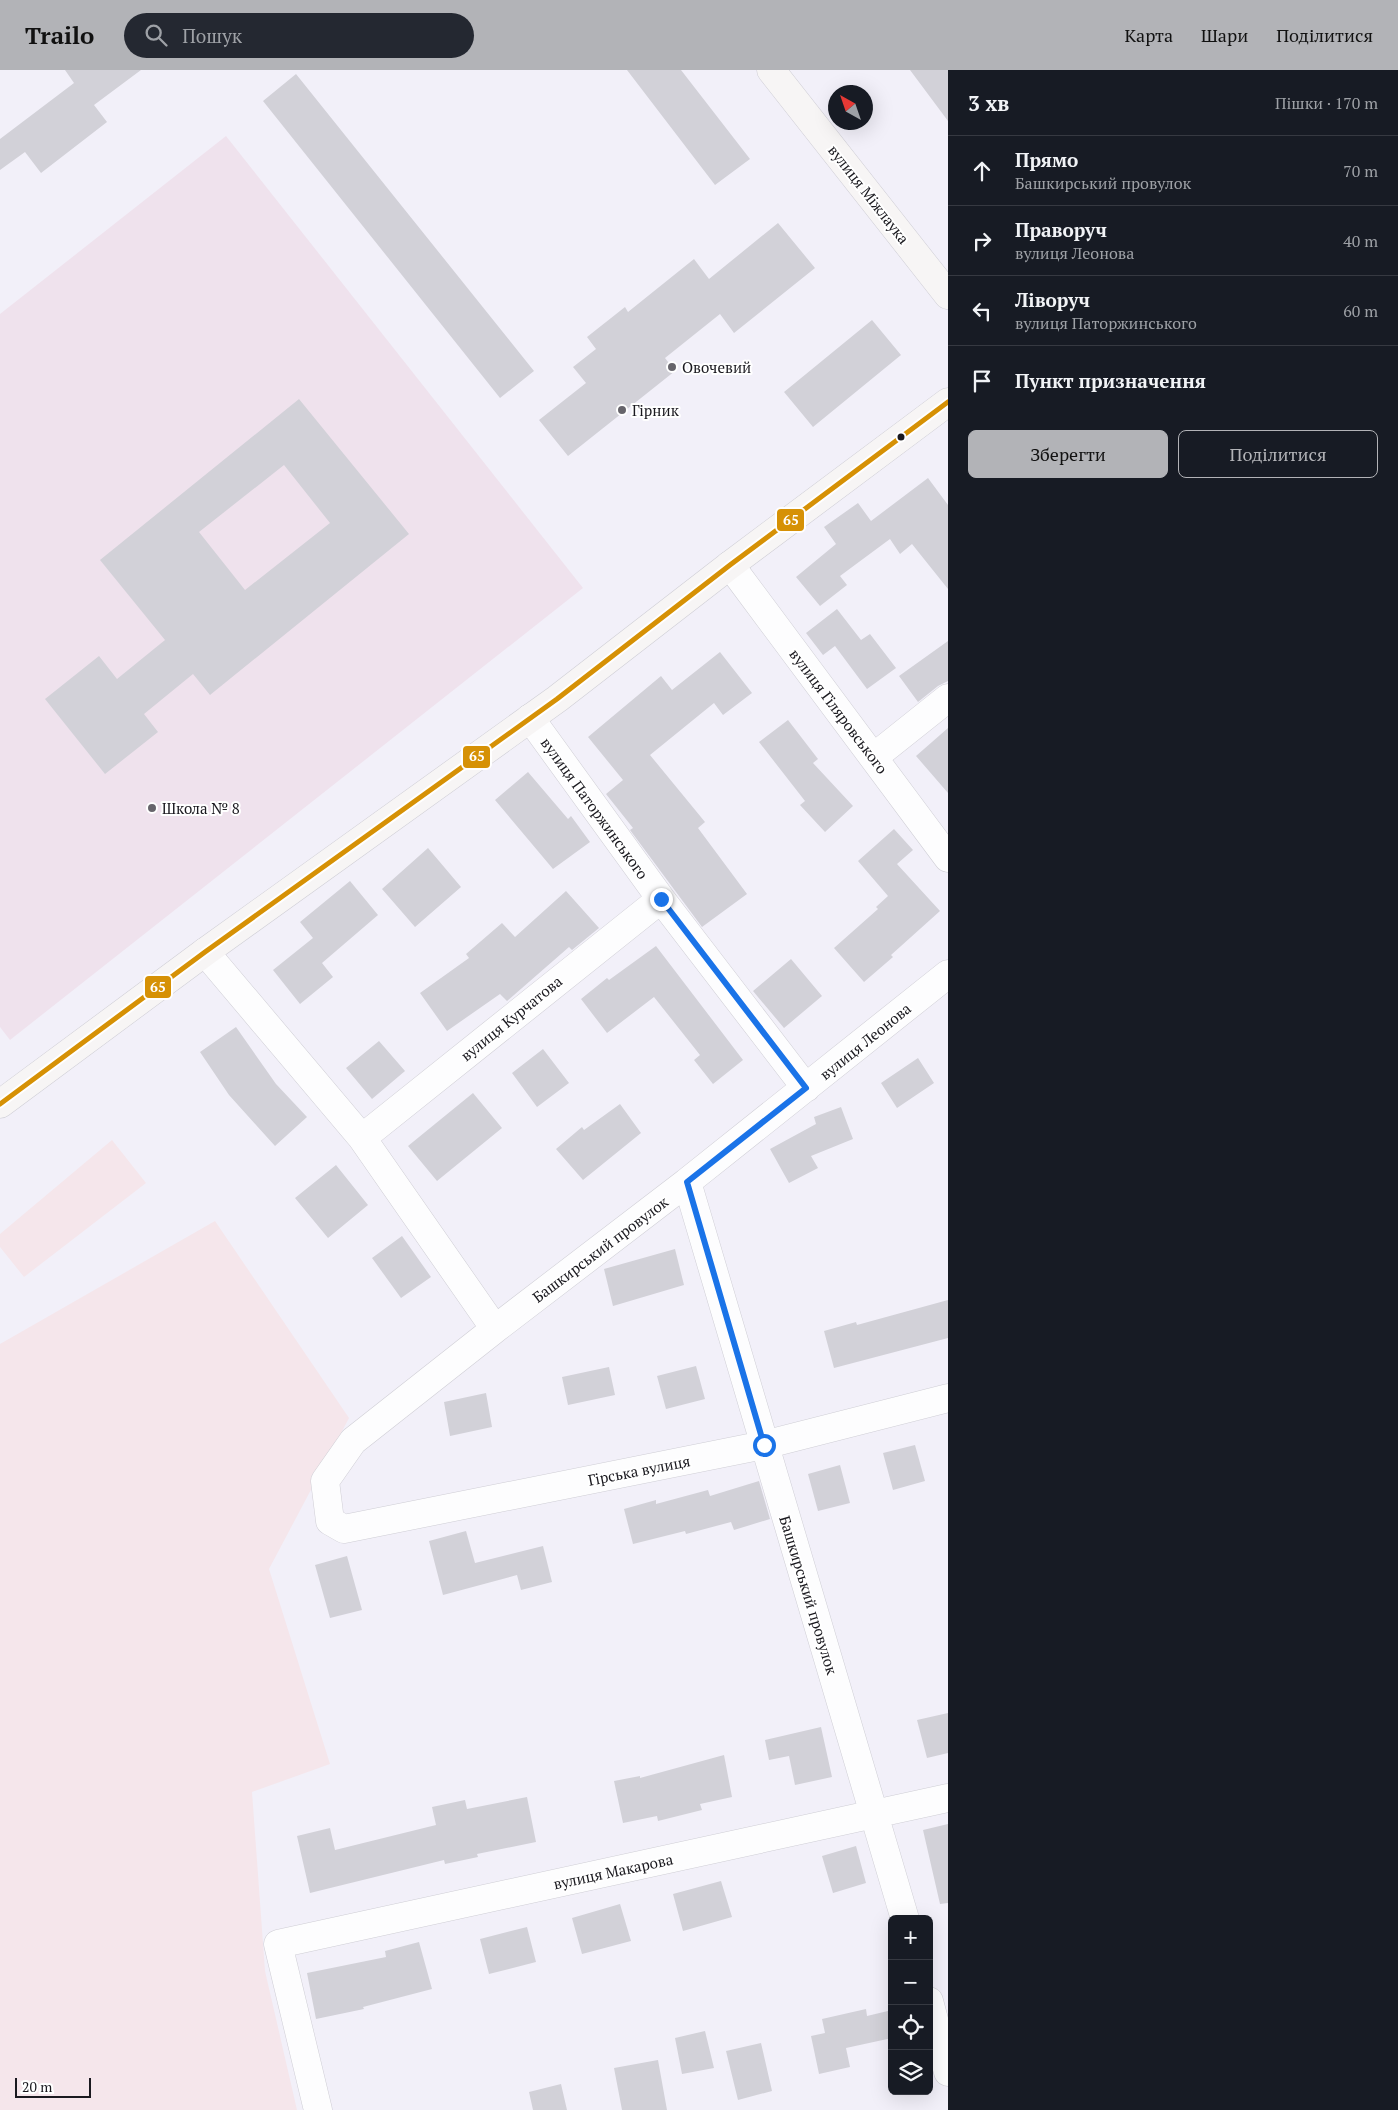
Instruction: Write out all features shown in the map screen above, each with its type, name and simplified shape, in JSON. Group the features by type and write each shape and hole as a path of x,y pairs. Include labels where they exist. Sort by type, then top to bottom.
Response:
{"street":[{"name":"вулиця Міжлаука","path":"771,70 948,295"},
{"path":"0,1104 205,952 530,718 948,402"},
{"name":"вулиця Гіляровського","path":"730,565 948,858"},
{"path":"874,757 948,698"},
{"name":"вулиця Паторжинського","path":"530,718 661,899 806,1088"},
{"name":"вулиця Курчатова","path":"362,1138 661,899"},
{"path":"205,952 362,1138 495,1328"},
{"name":"вулиця Леонова","path":"687,1182 948,974"},
{"name":"Башкирський провулок","path":"330,1522 325,1481 352,1442 495,1328 687,1182 905,1915"},
{"name":"Гірська вулиця","path":"330,1522 344,1529 764,1445 948,1398"},
{"name":"вулиця Макарова","path":"318,2110 278,1944 948,1798"},
{"path":"933,1999 948,1995"},
{"path":"930,2005 948,2072"}],"shaded area":[{"name":"Школа № 8","path":"226,136 583,588 10,1040 0,1027 0,314"},
{"path":"112,1140 146,1183 24,1277 0,1247 0,1234"},
{"path":"215,1221 349,1418 269,1569 330,1764 252,1792 265,1971 297,2110 0,2110 0,1344"}],"building":[{"path":"65,70 141,70 94,105 107,122 41,173 25,152 0,170 0,139 74,83"},
{"path":"627,70 681,70 750,159 715,185"},
{"path":"910,70 948,70 948,121"},
{"path":"296,74 534,371 500,398 263,101"},
{"path":"778,223 815,268 734,333 720,314 665,358 675,371 568,456 539,420 586,383 573,367 596,349 587,337 625,307 628,312 694,259 709,279"},
{"path":"872,320 901,355 813,427 784,392"},
{"path":"299,399 409,534 210,695 193,674 144,714 158,732 105,774 45,699 99,656 117,679 165,640 100,560","holes":["284,465 330,523 245,590 199,532"]},
{"path":"928,478 948,505 948,589 912,544 900,554 890,539 840,576 847,585 820,606 796,577 836,544 824,527 858,503 871,521"},
{"path":"837,609 861,640 870,634 896,668 867,689 835,646 823,655 806,633"},
{"path":"948,641 948,681 938,686 918,702 899,676"},
{"path":"720,652 752,693 723,715 714,703 650,755 705,822 698,828 747,894 702,927 630,830 633,828 606,794 623,780 588,737 661,676 672,690"},
{"path":"788,720 818,759 813,763 853,806 825,832 800,805 805,801 759,742"},
{"path":"948,728 948,793 916,756"},
{"path":"528,772 568,819 571,816 590,842 553,869 495,800"},
{"path":"894,829 913,850 897,864 940,911 891,955 893,957 864,982 834,948 878,909 876,907 888,896 858,861"},
{"path":"428,848 461,887 415,927 382,889"},
{"path":"350,881 378,915 322,963 333,977 300,1004 273,970 313,938 300,922"},
{"path":"566,891 599,928 572,950 569,947 507,1001 500,994 447,1031 420,993 469,958 466,954 502,923 515,937"},
{"path":"656,946 743,1060 713,1084 694,1060 700,1055 654,997 607,1033 581,999 607,978 609,980"},
{"path":"791,959 822,996 784,1028 753,991"},
{"path":"236,1027 276,1084 307,1117 275,1146 229,1095 200,1052"},
{"path":"379,1041 405,1071 372,1099 346,1068"},
{"path":"543,1049 569,1083 537,1107 512,1073"},
{"path":"918,1058 934,1083 897,1108 881,1083"},
{"path":"473,1093 502,1128 437,1181 408,1146"},
{"path":"620,1104 641,1133 583,1180 556,1149 582,1127 584,1130"},
{"path":"841,1107 853,1139 811,1156 818,1168 789,1183 770,1149 816,1124 814,1117"},
{"path":"336,1165 368,1205 328,1238 295,1198"},
{"path":"402,1236 431,1277 401,1298 372,1258"},
{"path":"675,1249 684,1285 613,1306 604,1269"},
{"path":"948,1300 948,1338 834,1368 824,1331 856,1322 857,1325"},
{"path":"696,1366 705,1399 666,1409 657,1376"},
{"path":"609,1367 615,1395 568,1405 562,1377"},
{"path":"486,1393 492,1427 450,1436 444,1402"},
{"path":"915,1445 925,1481 893,1490 883,1453"},
{"path":"840,1465 850,1503 818,1511 808,1474"},
{"path":"759,1481 770,1519 734,1530 731,1522 686,1534 685,1531 633,1544 624,1509 656,1500 656,1504 708,1490 710,1496"},
{"path":"466,1531 475,1563 543,1546 552,1582 521,1590 517,1575 443,1595 429,1541"},
{"path":"347,1556 362,1610 330,1618 315,1565"},
{"path":"948,1713 948,1753 927,1758 917,1720"},
{"path":"821,1727 832,1777 795,1785 789,1756 769,1760 765,1740"},
{"path":"724,1755 732,1797 700,1804 702,1810 658,1821 657,1816 623,1823 614,1781 640,1776 640,1778"},
{"path":"527,1797 536,1842 477,1854 478,1857 445,1864 444,1860 310,1893 297,1836 330,1828 335,1850 436,1825 432,1807 465,1800 467,1809"},
{"path":"948,1824 948,1903 940,1904 923,1830"},
{"path":"856,1846 866,1883 833,1893 822,1856"},
{"path":"721,1881 732,1917 683,1931 673,1894"},
{"path":"620,1904 631,1941 582,1954 572,1918"},
{"path":"527,1927 536,1962 489,1974 480,1939"},
{"path":"419,1942 432,1989 363,2007 364,2009 316,2019 307,1973 386,1957 385,1951"},
{"path":"866,2009 867,2016 888,2011 888,2039 846,2048 850,2067 819,2074 811,2036 825,2033 822,2019"},
{"path":"705,2031 714,2068 682,2074 675,2038"},
{"path":"761,2043 772,2091 738,2100 726,2051"},
{"path":"658,2060 667,2110 622,2110 614,2068"},
{"path":"561,2084 567,2110 533,2110 529,2092"}],"transit line":[{"name":"65","path":"0,1104 205,952 557,699 730,565 948,402"}],"place":[{"name":"Овочевий","path":"672,367"},
{"name":"Гірник","path":"622,410"},
{"name":"Школа № 8","path":"152,808"}],"route":[{"path":"661,899 806,1088 687,1182 764,1445"}]}
